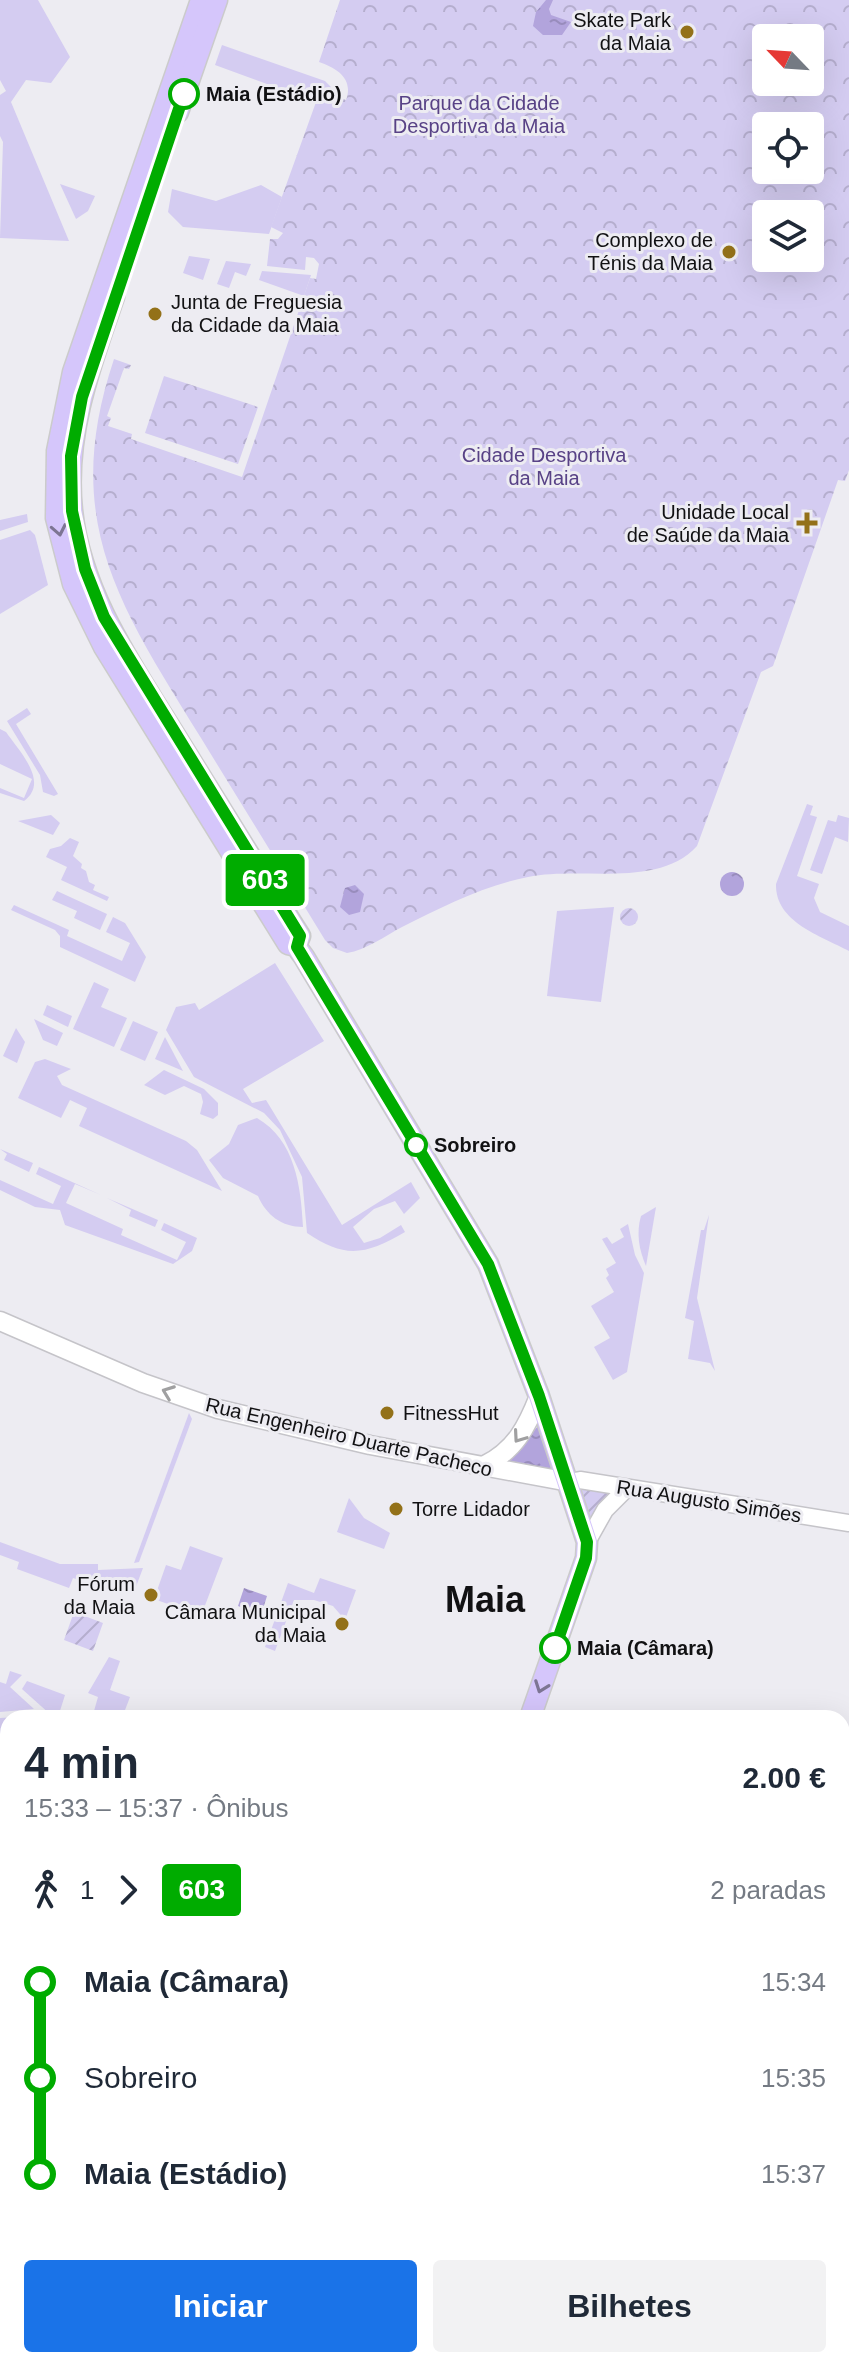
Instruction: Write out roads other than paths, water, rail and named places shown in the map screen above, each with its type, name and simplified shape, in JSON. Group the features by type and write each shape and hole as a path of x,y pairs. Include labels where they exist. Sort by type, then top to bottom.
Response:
{"main road":[{"path":"201,0 73,372 57,451 56,518 73,584 104,647 288,944 296,946 488,1264 539,1396 587,1542 586,1558 533,1710"},
{"path":"217,0 90,368 71,456 72,511 85,569 104,617 300,936 296,946"},
{"name":"Rua Engenheiro Duarte Pacheco","path":"0,1321 143,1383 218,1409 370,1445 485,1465 502,1472 569,1482"},
{"path":"485,1465 502,1457 516,1444 539,1396"}],"street":[{"name":"Rua Augusto Simões","path":"569,1482 580,1480 849,1523"},
{"path":"587,1542 605,1510 627,1488"}],"water":[{"path":"546,0 553,0 549,9 551,15 571,22 562,35 543,35 533,26 536,12"},
{"path":"732,872 743,879 744,884 737,895 732,896 721,889 720,884 727,873"},
{"path":"355,885 364,894 360,912 349,915 340,907 345,888"},
{"path":"538,1426 557,1474 504,1465"},
{"path":"244,1588 267,1596 261,1615 238,1606"}],"place":[{"name":"Skate Park da Maia","path":"687,32"},
{"name":"Maia (Estádio)","path":"184,94"},
{"name":"Complexo de Ténis da Maia","path":"729,252"},
{"name":"Junta de Freguesia da Cidade da Maia","path":"155,314"},
{"name":"Unidade Local de Saúde da Maia","path":"807,523"},
{"name":"Sobreiro","path":"416,1145"},
{"name":"FitnessHut","path":"387,1413"},
{"name":"Torre Lidador","path":"396,1509"},
{"name":"Fórum da Maia","path":"151,1595"},
{"name":"Câmara Municipal da Maia","path":"342,1624"},
{"name":"Maia (Câmara)","path":"555,1648"}],"district":[{"name":"Maia","path":"485,1599"}],"park label":[{"name":"Parque da Cidade Desportiva da Maia","path":"479,114"},
{"name":"Cidade Desportiva da Maia","path":"544,466"}]}
